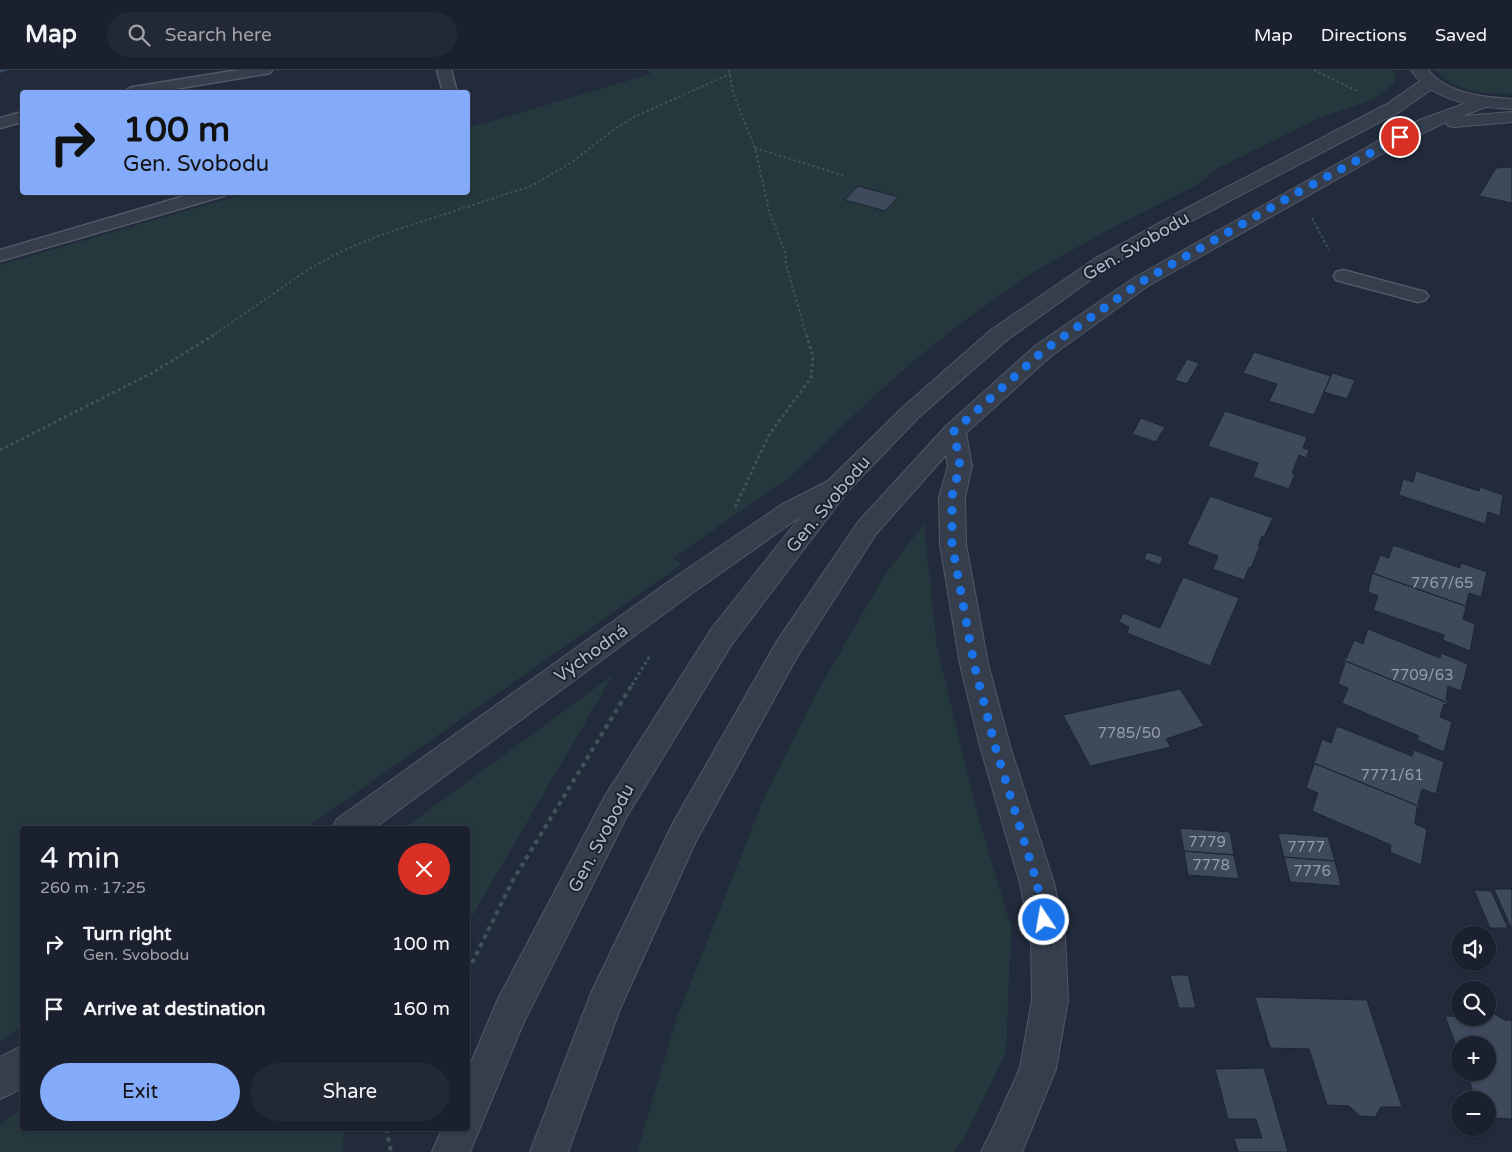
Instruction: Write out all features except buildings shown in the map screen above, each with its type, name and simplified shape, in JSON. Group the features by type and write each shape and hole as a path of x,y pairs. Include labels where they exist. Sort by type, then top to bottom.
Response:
{"street":[{"path":"1424,76 1483,102 1512,104"},
{"name":"Gen. Svobodu","path":"470,1108 510,1013 616,806 722,636 838,485 910,413 999,334 1103,262 1190,214 1393,108 1424,76"},
{"name":"Gen. Svobodu","path":"549,1152 604,1005 684,833 787,649 867,528 954,431 1043,351 1141,282 1310,186 1428,123 1483,102"},
{"name":"Gen. Svobodu","path":"1428,123 1512,117"},
{"path":"954,431 960,466 952,496 952,544 974,664 995,746 1037,883 1048,938 1050,1000 1038,1069 1008,1140 1000,1152"},
{"name":"Východná","path":"352,826 790,511 838,485"},
{"path":"0,1080 20,1065"},
{"path":"451,1152 460,1131"}],"lane":[{"path":"145,90 265,70"},
{"path":"444,70 449,90"},
{"path":"0,123 20,118"},
{"path":"0,235 5,255 208,195"},
{"path":"1343,276 1418,296"}],"path":[{"path":"1314,70 1364,95"},
{"path":"0,450 152,373 199,345 309,269 342,251 378,236 531,186 572,163 616,128 636,116 730,72 733,94 755,148 769,211 786,252 786,264 813,357 811,378 770,434 734,510"},
{"path":"755,148 845,176"},
{"path":"470,967 513,880 652,653"},
{"path":"388,1131 391,1152"}],"green space":[{"path":"649,70 1391,70 1395,74 1396,80 1394,84 1373,99 1317,119 1216,169 1199,184 1106,231 1025,277 961,323 909,365 790,477 673,558 681,565 308,826 20,826 20,1027 0,1042 0,265 240,195 470,195 470,127 650,74"},
{"path":"1435,70 1512,70 1512,94 1492,94 1461,87 1451,83"},
{"path":"924,524 937,648 980,823 1011,927 1006,1052 964,1139 953,1152 637,1152 677,1017 764,798 817,692 886,573"},
{"path":"613,675 470,920 470,826 407,826"},
{"path":"20,1110 20,1131 345,1131 343,1152 0,1152 0,1125"}],"waterway":[{"path":"0,71 4,70"}],"route":[{"path":"1044,920 1037,883 995,746 974,664 952,544 952,496 960,466 954,431 1043,351 1141,282 1293,195 1400,137"}]}
